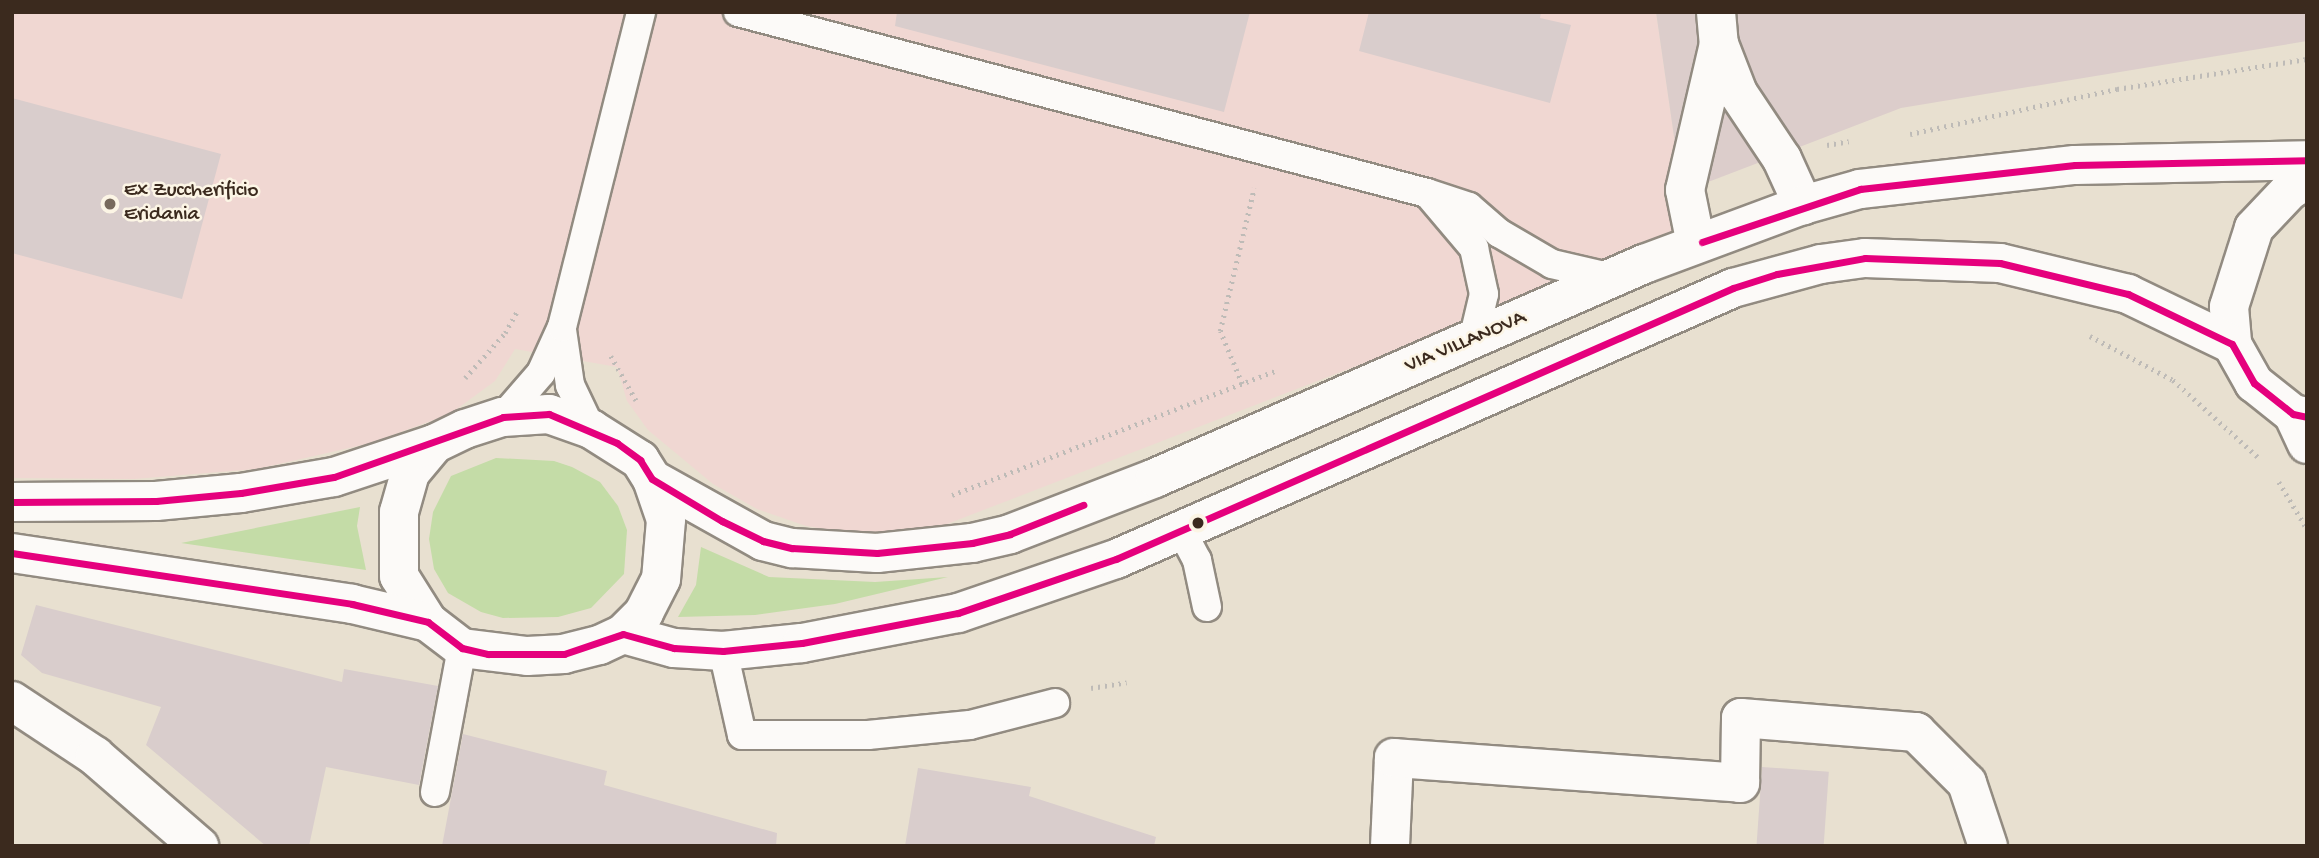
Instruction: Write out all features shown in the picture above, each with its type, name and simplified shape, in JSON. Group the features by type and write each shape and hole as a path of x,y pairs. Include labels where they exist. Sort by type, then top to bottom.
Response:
{"main road":[{"path":"1717,28 1747,113 1782,159 1803,205"},
{"path":"1696,244 1685,190 1717,28"},
{"name":"VIA VILLANOVA","path":"652,479 763,541 792,548 877,553 972,543 1010,534 1155,478 1613,278 1803,205 1860,189 1914,181 2075,165 2307,160"},
{"path":"2302,425 2254,383 2231,344 2228,307 2254,228 2289,191 2307,180"},
{"path":"623,634 674,648 723,651 802,643 958,613 1181,530 1733,288 1821,264 1865,258 2000,262 2128,294 2231,344"},
{"path":"12,502 156,500 241,493 334,477 434,444 503,417 549,414 591,429 640,460 652,479 666,520 661,579 644,613 623,634 564,654 488,654 462,648 428,622 399,576 398,512 410,473 434,444"},
{"path":"12,553 352,604 428,622"},
{"path":"12,701 94,756 199,846"},
{"path":"1390,846 1394,758 1740,783 1741,718 1916,733 1967,783 1988,846"}],"lane":[{"path":"503,417 541,373 562,327 641,12"},
{"path":"738,12 1427,193 1469,207 1499,233 1552,264 1613,278"},
{"path":"1427,193 1474,248 1484,294 1473,340"},
{"path":"562,327 570,384 591,429"},
{"path":"1181,530 1197,560 1207,607"},
{"path":"435,792 462,648"},
{"path":"723,651 742,735 893,733 970,725 1055,704"}],"path":[{"path":"1967,124 2117,89 2307,59"},
{"path":"1220,331 1255,182 1245,180"},
{"path":"455,384 475,371 517,310"},
{"path":"2084,334 2129,353 2173,380 2246,443 2267,467"},
{"path":"609,350 639,405"},
{"path":"946,497 1020,472 1279,369"},
{"path":"2274,475 2307,529"}],"shaded area":[{"path":"12,12 1656,12 1682,192 1679,231 1447,331 942,526 856,534 806,526 757,509 713,484 648,430 627,401 617,367 515,349 495,381 450,414 371,443 257,469 134,479 12,478"},
{"path":"1656,12 2307,12 2307,41 1901,108 1682,192"}],"green space":[{"path":"496,458 554,461 572,467 600,482 618,506 627,530 624,574 591,608 558,617 503,618 481,612 448,593 434,569 429,539 433,512 451,476"},
{"path":"360,507 357,526 366,570 181,543"},
{"path":"701,547 769,577 875,582 948,577 835,604 755,615 678,617 696,585"}],"building":[{"path":"897,12 1250,12 1224,112 895,26"},
{"path":"1369,12 1541,12 1540,18 1571,25 1550,103 1359,51"},
{"name":"Ex Zuccherificio Eridania","path":"12,98 221,154 182,299 12,253"},
{"path":"36,605 342,682 344,669 438,686 419,785 326,767 309,846 266,846 146,745 161,707 42,673 21,655"},
{"path":"463,734 607,771 604,785 777,833 776,846 442,846"},
{"path":"1762,767 1829,772 1824,846 1756,846"},
{"path":"918,768 1031,787 1029,796 1156,837 1154,846 905,846"}],"transit line":[{"path":"1702,242 1860,189 2075,165 2307,160"},
{"path":"12,553 352,604 428,622 462,648 488,654 564,654 623,634 674,648 723,651 802,643 958,613 1116,559 1733,288 1777,274 1865,258 2000,263 2128,294 2232,344 2254,383 2293,414 2307,417"},
{"path":"12,502 156,501 241,493 334,477 503,417 549,414 617,443 640,460 652,479 722,521 763,541 792,548 877,553 972,543 1010,534 1083,505"}],"place":[{"name":"Ex Zuccherificio Eridania","path":"110,204"}]}
